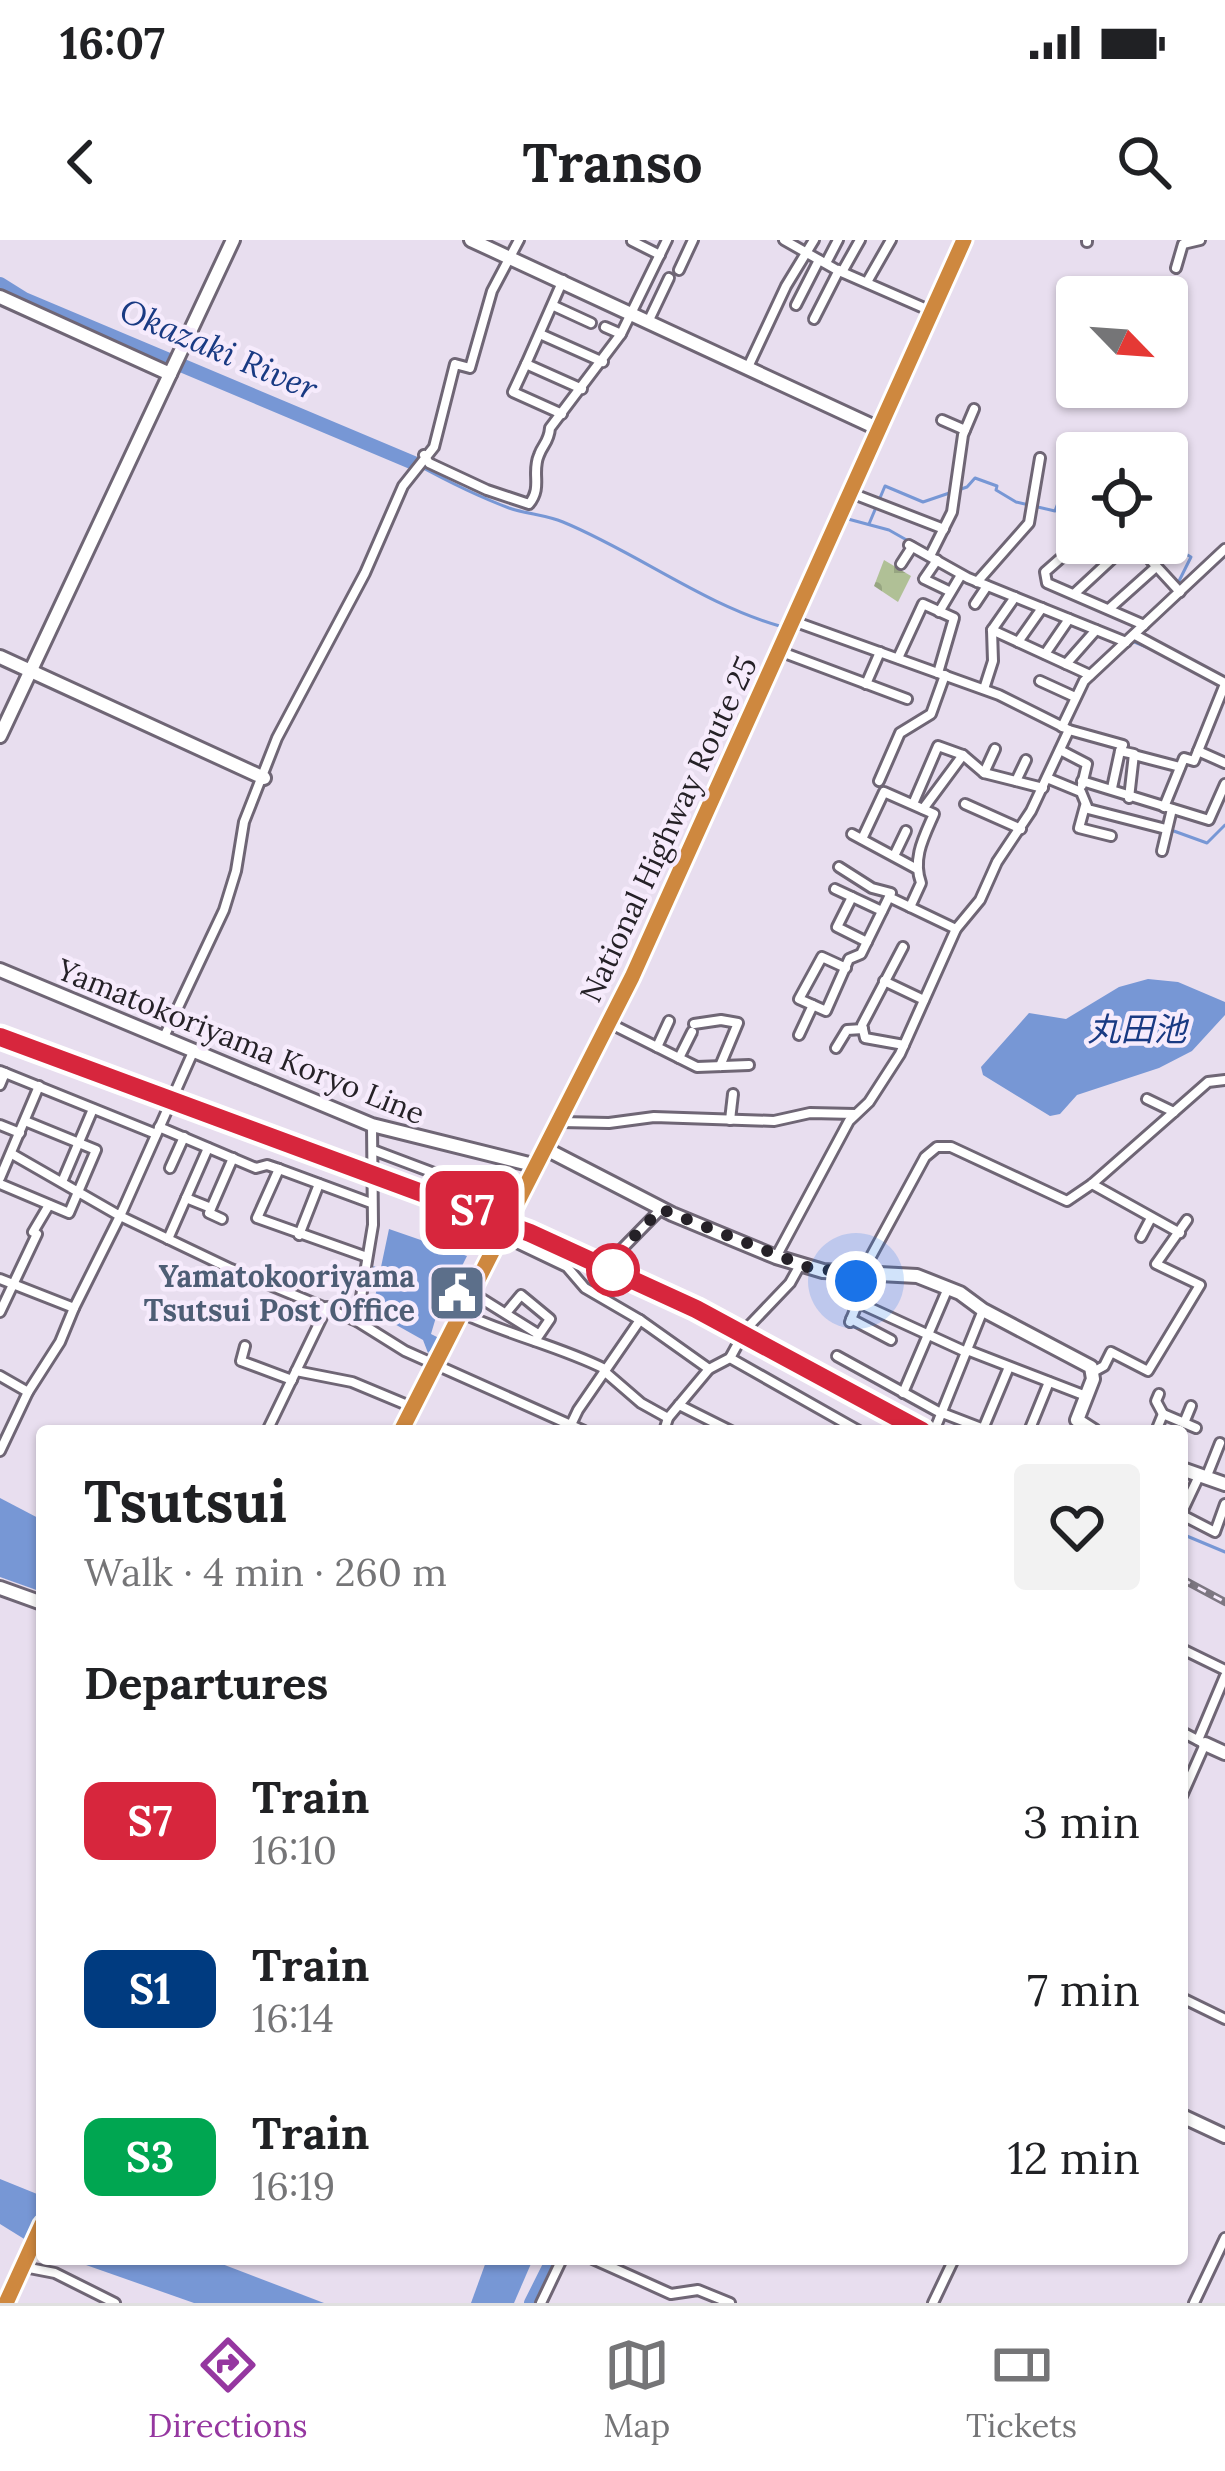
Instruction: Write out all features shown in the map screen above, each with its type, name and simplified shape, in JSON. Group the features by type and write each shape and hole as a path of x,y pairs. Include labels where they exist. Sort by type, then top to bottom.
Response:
{"highway":[{"name":"National Highway Route 25","path":"404,1425 608,1023 964,240"},
{"path":"5,2303 36,2237"}],"street":[{"path":"0,736 232,240"},
{"path":"471,240 879,429"},
{"path":"163,1038 224,910 244,822 277,738 365,573 403,486 434,447 455,364 470,368 492,291 519,240"},
{"path":"423,456 468,481 530,504 538,489 539,454 548,445 550,428 621,334 667,240"},
{"path":"679,270 693,240"},
{"path":"784,240 932,311"},
{"path":"748,367 814,240"},
{"path":"796,305 838,240"},
{"path":"814,319 860,240"},
{"path":"867,282 891,240"},
{"path":"1176,268 1183,244 1200,240"},
{"path":"632,241 660,255"},
{"path":"649,320 669,278"},
{"path":"562,414 513,392 563,280"},
{"path":"0,297 174,366"},
{"path":"554,306 591,323"},
{"path":"605,327 621,334"},
{"path":"540,334 603,362"},
{"path":"526,364 582,389"},
{"path":"949,591 924,579 958,489 974,409"},
{"path":"942,420 979,427"},
{"path":"980,578 1029,523 1040,458"},
{"path":"850,493 944,529"},
{"path":"901,564 910,546 961,575 980,578 987,586 1096,630 1130,638 1224,685 1194,760 1184,758 1180,767 1162,851"},
{"path":"776,1257 856,1114 904,1045 956,929 980,900 997,862 1021,829 1060,750 1075,697 1090,675 1225,549"},
{"path":"1056,562 1045,572 1047,583 1143,624"},
{"path":"1074,594 1108,564"},
{"path":"1153,564 1178,590"},
{"path":"1109,608 1156,567"},
{"path":"939,612 961,575"},
{"path":"975,604 987,586"},
{"path":"984,690 993,661 992,630 1015,597"},
{"path":"879,781 896,739 931,714 954,618 923,604 898,658"},
{"path":"1018,642 1042,608"},
{"path":"1045,654 1069,619"},
{"path":"793,621 1026,706 1066,732 1123,745 1112,788"},
{"path":"992,630 1090,675"},
{"path":"1066,664 1096,630"},
{"path":"779,651 907,699"},
{"path":"866,684 879,654"},
{"path":"0,657 264,778"},
{"path":"1040,681 1075,697"},
{"path":"913,804 938,746 963,755 984,773 1016,782 1112,788 1129,798 1209,820 1225,784"},
{"path":"984,773 994,749"},
{"path":"1060,750 1087,764 1079,828 1112,836"},
{"path":"1120,751 1180,767"},
{"path":"1198,752 1225,763"},
{"path":"923,809 963,755"},
{"path":"1129,798 1134,755"},
{"path":"1016,782 1026,760"},
{"path":"910,907 921,883 917,868 921,845 934,814 884,792 857,836 917,868"},
{"path":"965,804 1021,829"},
{"path":"1085,806 1167,828"},
{"path":"894,856 905,831"},
{"path":"839,867 872,888 891,892 862,954 849,959 846,968 826,1011 799,999 822,957 846,968"},
{"path":"835,889 882,911"},
{"path":"889,896 956,929"},
{"path":"852,897 837,927 867,941"},
{"path":"903,947 863,1029 865,1037 904,1045"},
{"name":"Yamatokoriyama Koryo Line","path":"0,970 372,1125 537,1166"},
{"path":"884,981 924,1000"},
{"path":"799,1035 813,1005"},
{"path":"657,1047 669,1021"},
{"path":"679,1058 693,1028 721,1021 737,1023 720,1066"},
{"path":"608,1023 697,1066 749,1065"},
{"path":"836,1048 847,1030 863,1029"},
{"path":"0,1451 28,1392 60,1342 193,1052"},
{"path":"891,1340 851,1321 862,1292 858,1273 925,1157 937,1147 951,1147 1061,1201 1072,1199 1174,1112 1220,1080 1225,1064"},
{"path":"0,1085 2,1072 256,1168 266,1165 371,1203"},
{"path":"25,1121 96,1150 69,1213 0,1181 39,1086"},
{"path":"730,1120 733,1094"},
{"path":"1147,1099 1174,1112"},
{"path":"62,1182 93,1109"},
{"path":"560,1121 774,1121 810,1113 856,1114"},
{"path":"0,1124 20,1133"},
{"path":"358,1321 373,1225 372,1125"},
{"path":"170,1168 184,1137"},
{"path":"168,1239 208,1148"},
{"path":"546,1149 661,1209 776,1257 858,1273 911,1274 948,1288 1094,1372"},
{"path":"373,1150 442,1176"},
{"path":"12,1154 120,1216 358,1321 435,1365 563,1425"},
{"path":"223,1219 209,1214 233,1158"},
{"path":"279,1169 257,1218 367,1257"},
{"path":"299,1235 319,1184"},
{"path":"1093,1184 1180,1233"},
{"path":"186,1198 211,1208"},
{"path":"0,1312 49,1205"},
{"path":"614,1257 661,1209"},
{"path":"1141,1238 1151,1218"},
{"path":"1078,1425 1094,1372 1111,1352 1148,1371 1191,1303 1200,1285 1156,1264 1187,1220"},
{"path":"502,1236 567,1267 584,1288 709,1369"},
{"path":"666,1425 709,1369 730,1358 746,1329 784,1290 800,1264"},
{"path":"0,1279 74,1308"},
{"path":"903,1393 948,1288"},
{"path":"472,1293 537,1338"},
{"path":"506,1313 520,1294 550,1319 537,1338"},
{"path":"859,1303 1086,1396"},
{"path":"269,1425 327,1307"},
{"path":"937,1425 983,1310"},
{"path":"462,1313 571,1352 605,1370 641,1403 668,1418"},
{"path":"571,1425 640,1320"},
{"path":"245,1346 241,1360 294,1376 352,1382 413,1408"},
{"path":"837,1356 973,1425"},
{"path":"730,1358 847,1425"},
{"path":"988,1425 1009,1367"},
{"path":"0,1376 28,1392"},
{"path":"1031,1425 1049,1382"},
{"path":"1159,1394 1156,1401 1163,1414 1196,1428"},
{"path":"679,1405 719,1425"},
{"path":"1184,1423 1191,1406"},
{"path":"1158,1425 1163,1414"},
{"path":"1188,1503 1220,1443"},
{"path":"1188,1471 1225,1484"},
{"path":"1188,1517 1215,1532 1225,1504"},
{"path":"0,1588 36,1601"},
{"path":"1188,1652 1225,1673 1188,1780"},
{"path":"1188,1735 1225,1753"},
{"path":"1188,2001 1225,2019"},
{"path":"1188,2119 1225,2136"},
{"path":"1194,2303 1225,2238"},
{"path":"25,2260 36,2265"},
{"path":"37,2265 116,2303"},
{"path":"541,2303 559,2265"},
{"path":"606,2265 671,2294 698,2290 730,2303"},
{"path":"933,2303 951,2265"}],"green space":[{"path":"884,560 911,576 898,602 874,586"}],"water":[{"name":"丸田池","path":"1148,979 1178,982 1225,1002 1225,1015 1192,1051 1159,1068 1077,1095 1060,1114 1050,1116 983,1075 981,1067 1029,1013 1066,1019 1119,987"},
{"path":"389,1229 467,1256 459,1272 469,1278 464,1288 452,1283 443,1303 455,1310 439,1307 431,1334 441,1339 428,1353 423,1340 375,1313 363,1318 361,1313 373,1307 380,1273 368,1270 369,1266 381,1267"},
{"path":"0,1498 36,1517 36,1590 0,1577"},
{"path":"0,2179 36,2194 36,2246 0,2224"},
{"path":"86,2265 225,2265 324,2303 194,2303"},
{"path":"485,2265 530,2265 514,2303 471,2303"}],"waterway":[{"name":"Okazaki River","path":"0,284 24,299 416,464"},
{"path":"416,464 497,503 563,522 726,606 783,627"},
{"path":"869,524 885,486 923,502 967,487 975,478 997,486 996,490 1016,502 1056,508"},
{"path":"848,519 889,530 956,568"},
{"path":"1188,555 1188,563"},
{"path":"1178,583 1188,564"},
{"path":"970,574 1161,653"},
{"path":"1185,666 1224,688"},
{"path":"944,679 997,698"},
{"path":"1049,724 1066,735"},
{"path":"1171,830 1207,843 1225,825"},
{"path":"1188,1537 1225,1552"},
{"path":"531,2303 550,2265"}],"railway":[{"path":"0,1037 530,1233 696,1309 911,1425"},
{"path":"1188,1582 1225,1602"}],"train":[{"name":"S7","path":"0,1037 530,1233 696,1309 911,1425"}],"place":[{"name":"Yamatokooriyama Tsutsui Post Office","path":"457,1293"}],"route":[{"path":"613,1270 614,1257 628,1239 661,1209 810,1268 853,1273 856,1281"}]}
